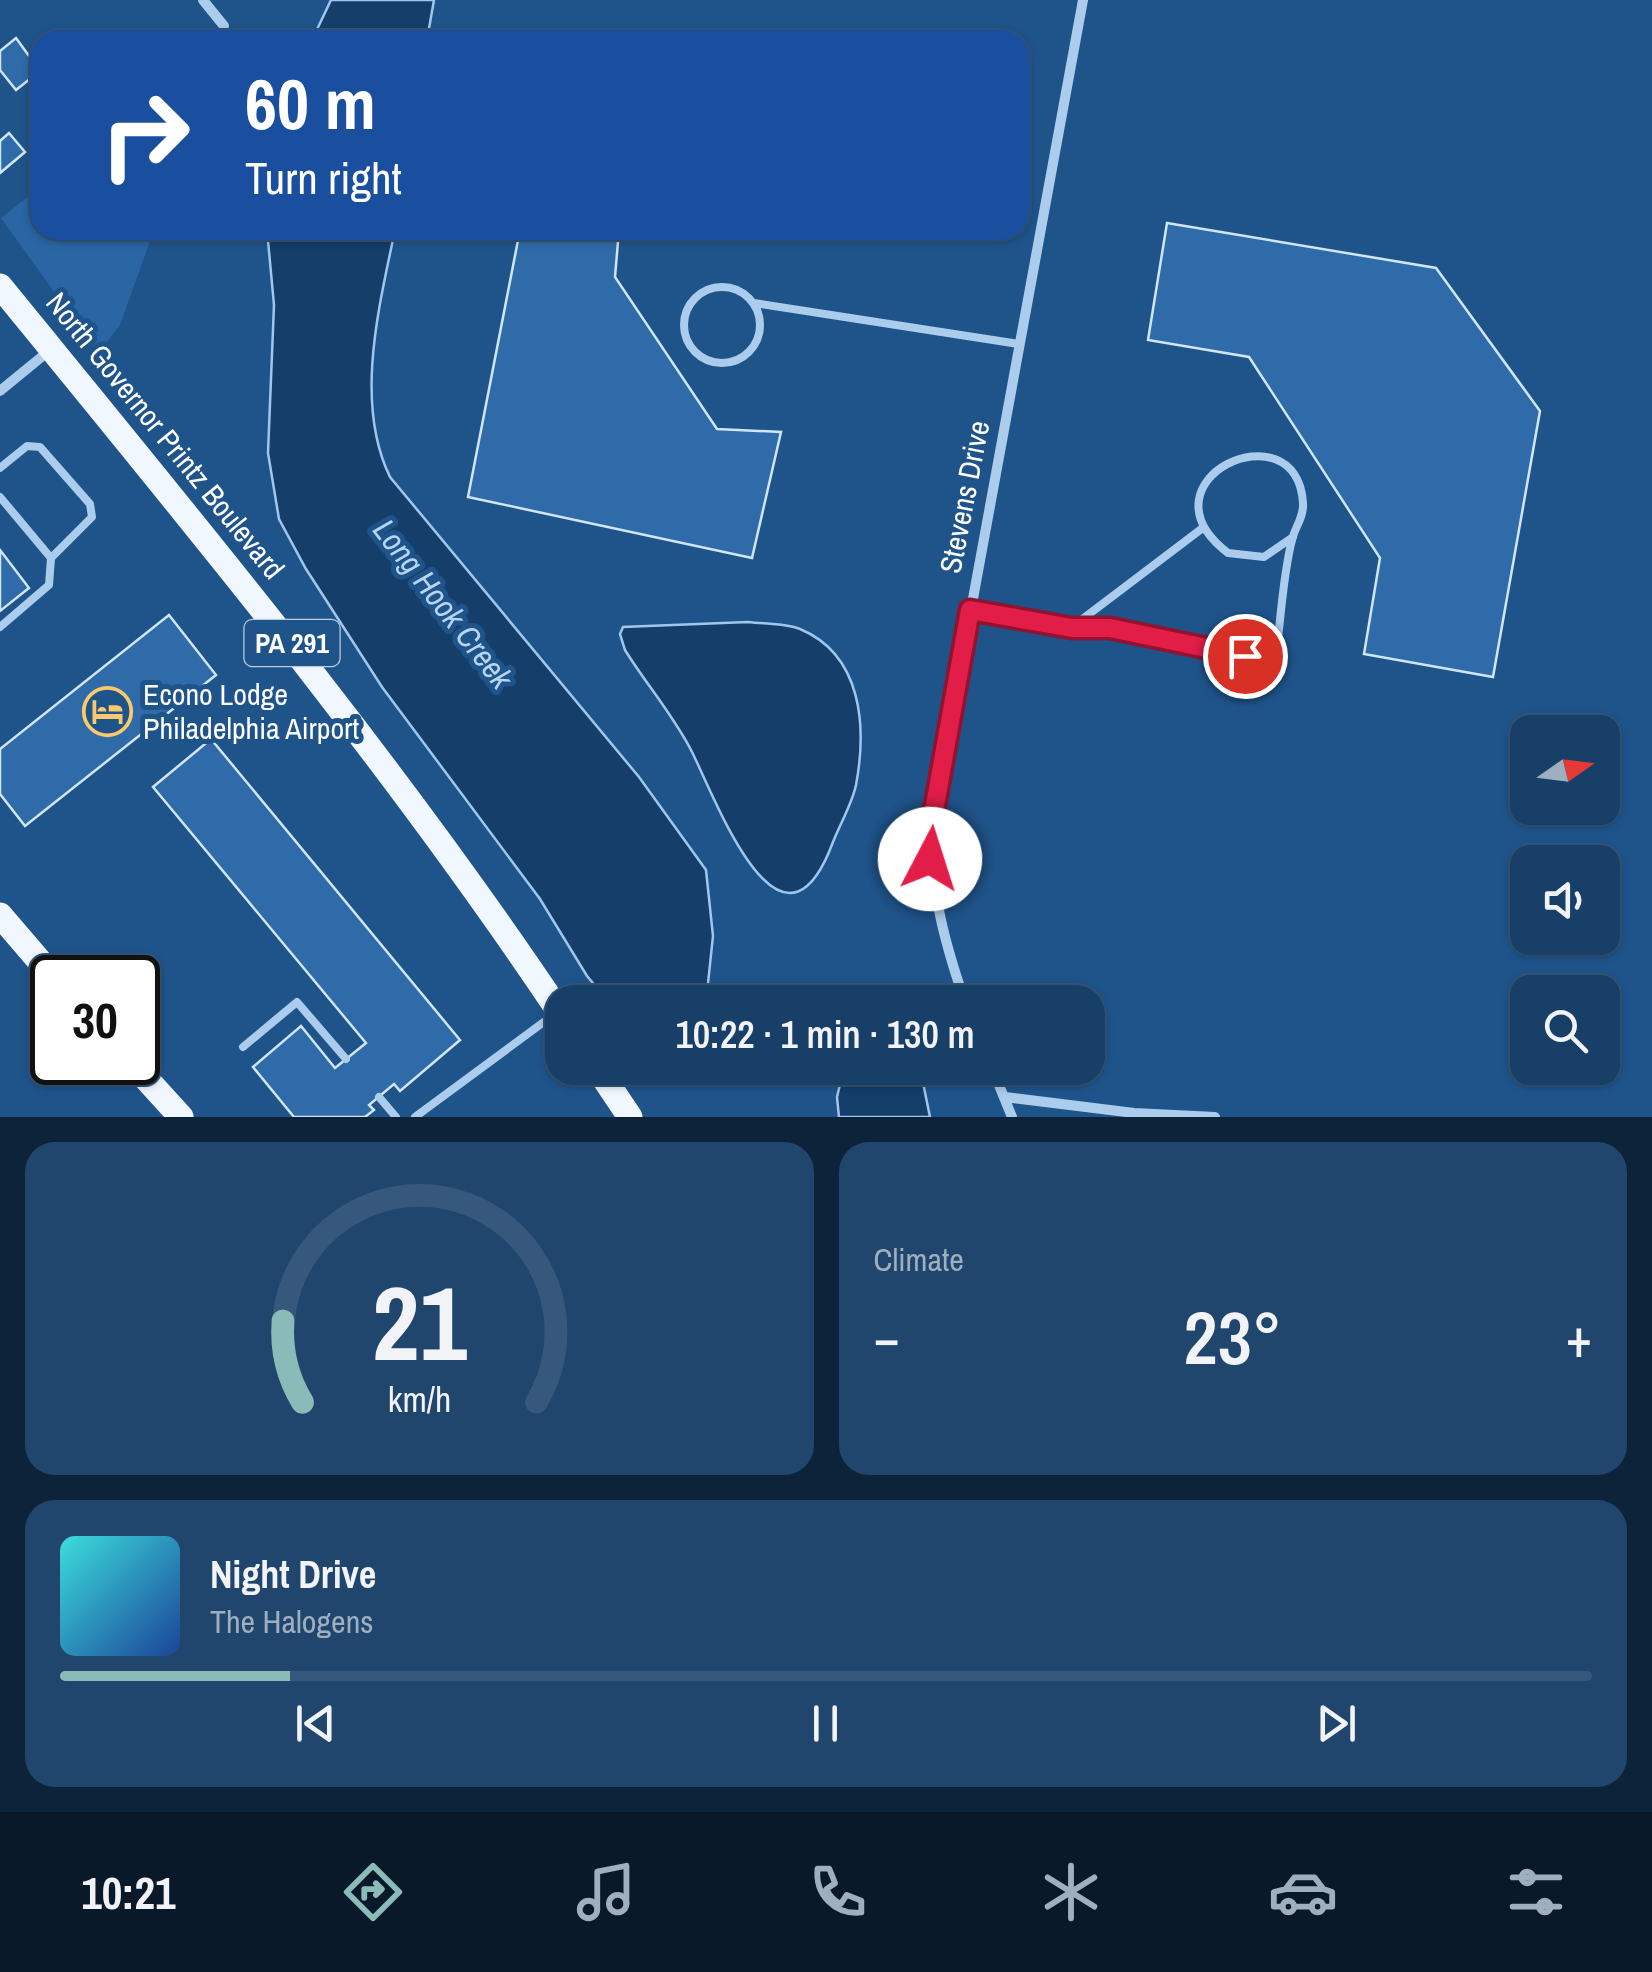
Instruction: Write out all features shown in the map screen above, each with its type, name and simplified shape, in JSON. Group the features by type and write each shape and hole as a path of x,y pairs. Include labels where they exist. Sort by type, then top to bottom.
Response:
{"main road":[{"name":"North Governor Printz Boulevard","path":"0,286 235,571 375,750 545,990"},
{"path":"0,915 34,955"},
{"path":"151,1085 181,1117"},
{"path":"608,1085 630,1117"}],"street":[{"path":"204,0 224,26"},
{"name":"Stevens Drive","path":"960,985 938,916 930,859 934,811 1082,0"},
{"path":"0,391 51,349"},
{"path":"999,1085 1012,1117"},
{"path":"1005,1098 1134,1113 1216,1117"}],"lane":[{"path":"754,303 760,328 750,352 726,362 713,362 692,347 684,325 686,313 700,294 710,288 734,288 754,303 1019,344"},
{"path":"0,468 27,446 40,446 90,504 92,516 51,558 49,586 0,627"},
{"path":"970,610 1072,628 1110,628 1275,662 1292,537 1303,503 1298,486 1278,462 1262,456 1230,459 1217,467 1201,495 1204,527 1228,553 1246,558 1280,550 1292,537"},
{"path":"0,497 51,558"},
{"path":"1072,628 1204,527"},
{"path":"243,1047 297,1002 346,1060"},
{"path":"415,1117 545,1024"},
{"path":"379,1097 396,1117"}],"shaded area":[{"path":"30,195 30,240 150,240 120,325 98,353 1,218"}],"water":[{"path":"331,0 434,0 429,30 317,30"},
{"name":"Long Hook Creek","path":"268,240 393,240 377,322 372,387 379,448 390,477 639,777 706,870 713,936 708,985 595,985 587,976 540,899 382,687 306,569 279,519 268,453 274,305"},
{"path":"748,622 794,627 821,641 848,674 859,717 861,739 852,799 813,880 793,893 773,887 734,839 685,739 625,650 620,634 623,627"},
{"path":"840,1085 923,1085 930,1117 839,1117"}],"building":[{"path":"16,38 30,57 30,79 16,90 0,70 0,51"},
{"path":"9,133 25,152 0,173 0,141"},
{"path":"1167,223 1436,268 1540,411 1493,677 1364,654 1380,558 1249,357 1148,340"},
{"path":"518,240 618,240 615,277 717,429 781,432 752,558 468,497"},
{"path":"0,550 29,588 0,611"},
{"name":"Econo Lodge Philadelphia Airport","path":"169,615 216,675 25,826 0,794 0,749"},
{"path":"211,739 460,1040 400,1091 394,1084 369,1105 374,1110 365,1117 294,1117 253,1067 301,1026 335,1068 366,1043 153,787"}],"place":[{"name":"Econo Lodge Philadelphia Airport","path":"108,712"}],"route":[{"path":"930,859 934,811 970,610 1072,628 1110,628 1245,656"}]}
